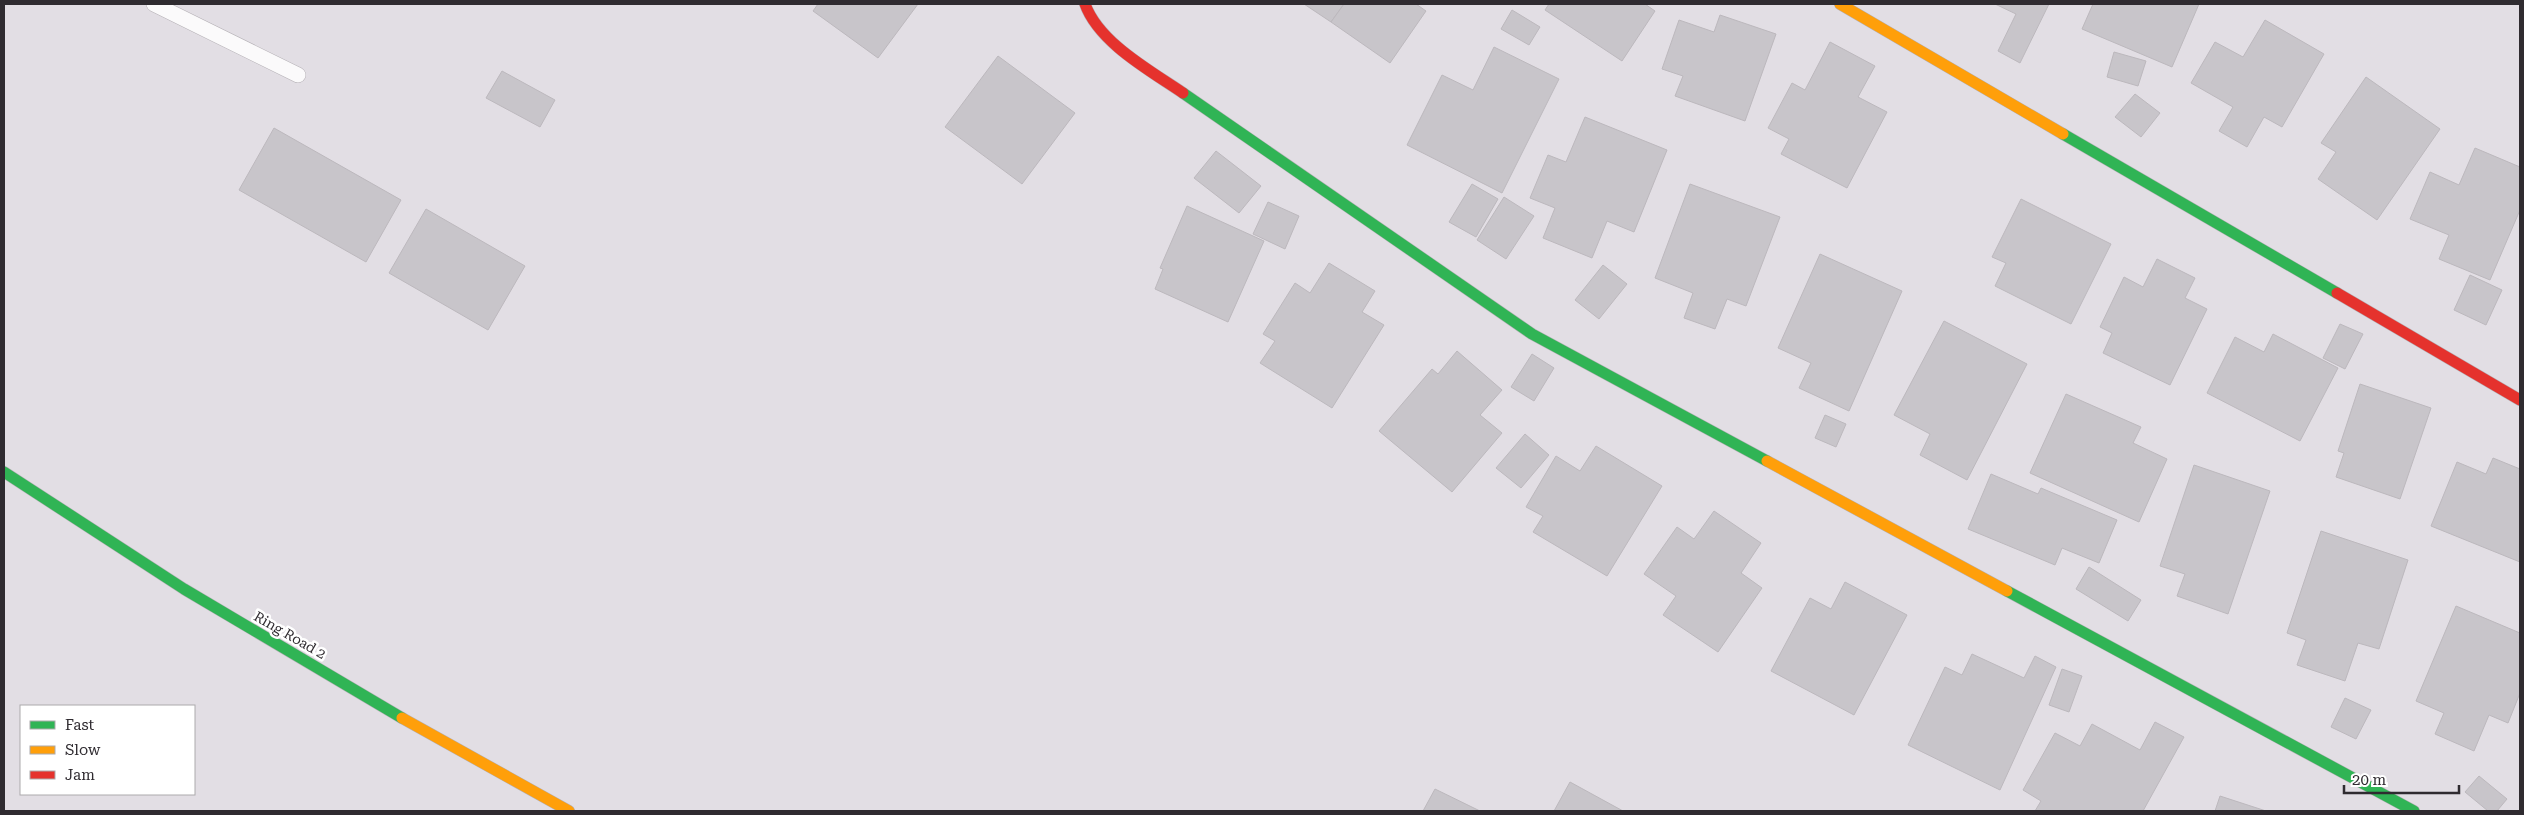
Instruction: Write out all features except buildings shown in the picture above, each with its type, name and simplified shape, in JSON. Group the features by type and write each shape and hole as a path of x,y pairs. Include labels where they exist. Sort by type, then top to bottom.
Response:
{"street":[{"path":"1085,4 1089,15 1121,50 1532,334 2414,811"},
{"path":"1840,4 2520,400"},
{"name":"Ring Road 2","path":"4,472 184,589 410,723 569,811"}],"lane":[{"path":"154,4 298,75"}],"traffic: fast":[{"path":"1183,93 1532,334 1767,461"},
{"path":"2063,134 2337,293"},
{"path":"4,472 184,589 402,718"},
{"path":"2007,591 2414,811"}],"traffic: slow":[{"path":"1840,4 2063,134"},
{"path":"1767,461 2007,591"},
{"path":"402,718 569,811"}],"traffic: jam":[{"path":"1085,4 1092,18 1102,31 1127,55 1183,93"},
{"path":"2337,293 2520,400"}]}
